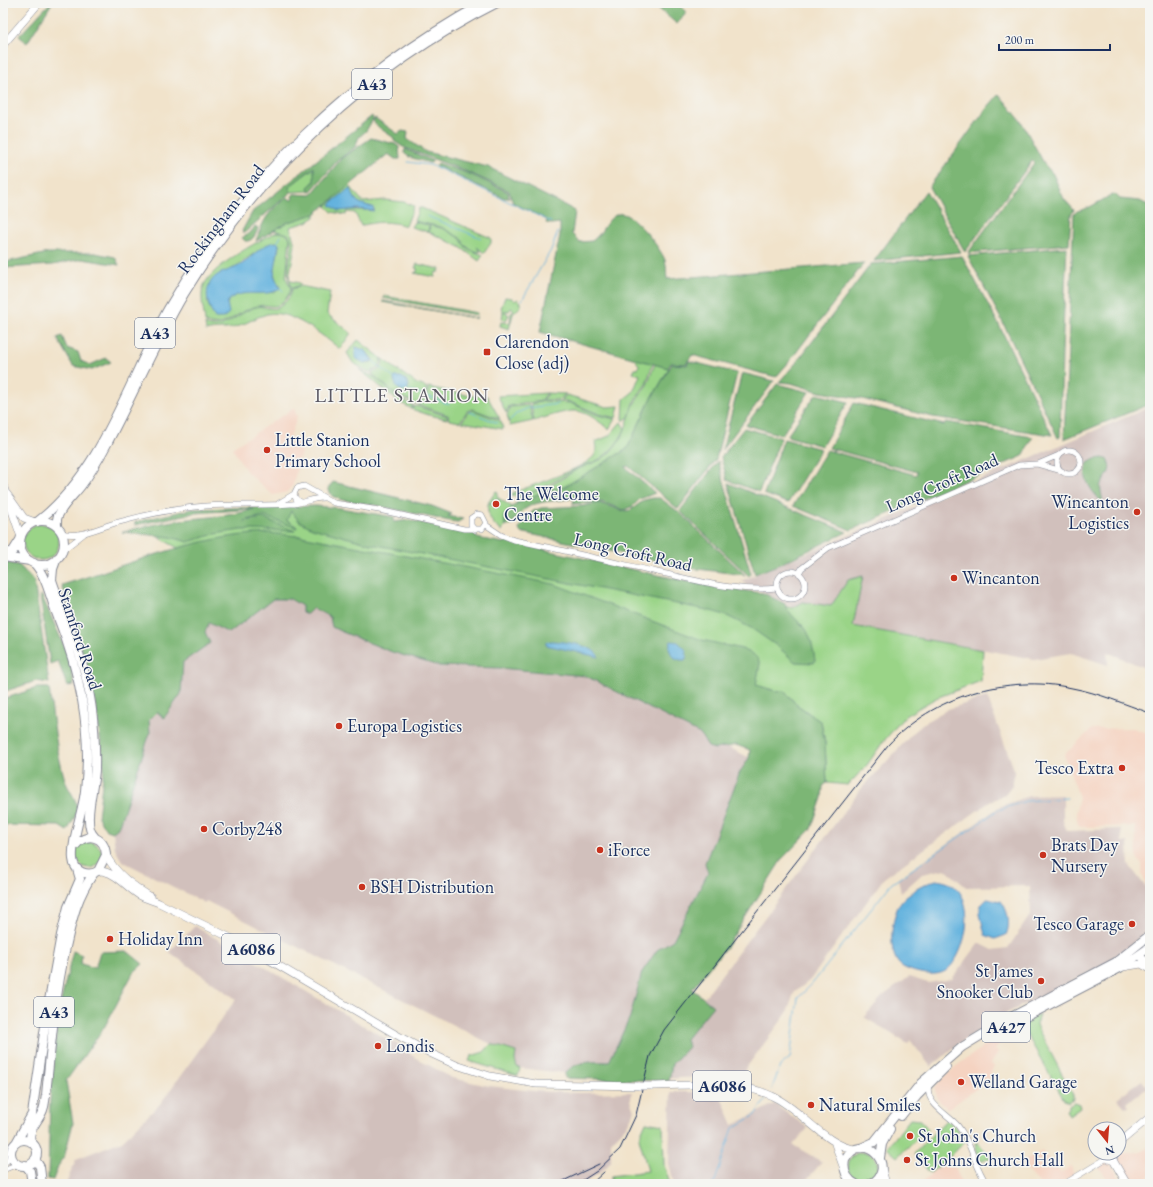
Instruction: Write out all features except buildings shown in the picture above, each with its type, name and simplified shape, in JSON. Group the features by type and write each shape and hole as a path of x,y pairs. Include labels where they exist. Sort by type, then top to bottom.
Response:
{"highway":[{"name":"Rockingham Road","path":"36,522 55,506 86,469 103,439 155,333 180,289 214,238 255,187 305,133 360,85 422,40 484,3"},
{"name":"Rockingham Road","path":"59,530 58,515 83,483 100,457 161,336 182,299 220,240 251,201 304,143 363,90 426,45 497,3"},
{"path":"36,522 48,522 59,530 63,540 59,555 44,564 3,556 13,550 21,539 26,528 36,522"},
{"path":"21,539 24,555 33,562"},
{"name":"Stamford Road","path":"59,555 52,568 52,580 81,661 92,716 95,769 88,827 94,836"},
{"name":"Stamford Road","path":"33,562 42,573 69,645 78,673 85,712 87,742 86,776 75,846"},
{"path":"75,846 82,839 94,836 102,842 106,854"},
{"name":"A43","path":"11,1152 32,1114 48,1006 62,927 80,879 73,859 75,846"},
{"name":"A43","path":"42,1184 40,1167 35,1159 37,1152 29,1137 44,1108 59,975 78,899 106,854"},
{"path":"77,869 86,874 96,872"},
{"path":"1118,965 1135,954 1150,935"},
{"path":"1137,951 1149,947"},
{"name":"A427","path":"882,1169 880,1158 882,1144 887,1134 914,1099 965,1052 987,1037 1118,965"},
{"name":"A427","path":"844,1169 845,1160 858,1148 874,1142 917,1087 935,1069 962,1047 1013,1016 1118,965"},
{"path":"16,1143 24,1140 32,1142"},
{"path":"858,1148 874,1151 880,1158"},
{"path":"11,1152 14,1160 30,1171 32,1184"},
{"path":"22,1165 32,1163 35,1159"},
{"path":"844,1169 847,1181 856,1184"},
{"path":"870,1184 879,1177 882,1169"}],"main road":[{"path":"3,45 39,3"},
{"path":"3,485 7,494 24,518 36,522"},
{"path":"7,494 8,503 21,539"},
{"path":"106,854 122,876 152,898 155,902"},
{"name":"A6086","path":"96,872 109,872 139,896 155,902 237,941 395,1034 430,1053 456,1064 490,1076 536,1084 734,1086 757,1090 788,1104 835,1144 843,1147 858,1148"},
{"path":"1148,963 1149,947"},
{"path":"1137,951 1148,963"},
{"path":"1118,965 1138,964 1150,969"},
{"path":"1127,1135 1150,1118"},
{"name":"A6086","path":"835,1144 844,1169"},
{"path":"1113,1161 1128,1184"},
{"path":"882,1169 886,1184"}],"street":[{"path":"1037,464 1068,450 1076,452 1080,458 1081,463 1077,471 1069,473 1062,471 1057,463 1059,455"},
{"name":"Long Croft Road","path":"799,573 802,568 828,548 1019,465 1037,464 1062,471"},
{"path":"279,503 294,494 297,488 306,486 323,498 334,503 379,510 456,527 475,530 480,530 486,525 484,517 480,514 473,516 470,521 456,527"},
{"path":"310,490 310,499"},
{"path":"294,494 297,501 302,503"},
{"path":"59,530 72,535 120,522 170,511 206,506 302,503 310,499 323,498"},
{"path":"470,521 475,530"},
{"name":"Long Croft Road","path":"486,525 501,535 514,540 696,580 732,587 762,590 777,588"},
{"path":"59,555 87,532"},
{"path":"790,571 799,573 804,579 806,587 799,597 794,599 785,598 777,588 779,578 790,571"},
{"path":"930,1083 928,1092 930,1099 964,1133 982,1176 987,1184"},
{"path":"914,1099 930,1099"},
{"path":"3,1164 8,1160 11,1152"},
{"path":"1064,1184 1102,1161"},
{"path":"3,1170 22,1165"}],"shaded area":[{"path":"1150,407 1150,670 1107,652 1108,665 1071,653 1034,659 817,619 741,581"},
{"name":"Little Stanion Primary School","path":"294,408 297,417 290,437 302,447 293,485 287,492 273,495 247,472 232,448"},
{"path":"273,599 289,599 302,606 313,608 330,617 332,627 439,666 500,668 586,676 750,758 708,873 673,940 657,950 642,972 630,1017 609,1062 588,1063 572,1066 565,1073 517,1067 515,1052 491,1044 206,901 205,903 122,861 115,849 113,832 118,828 150,733 149,720 157,712 164,718 181,694 183,662 210,643 205,632 209,623 229,633"},
{"path":"987,697 1015,772 1012,785 1005,794 988,803 884,878 810,980 794,993 787,1013 743,1072 727,1076 657,1079 670,1043 862,788 914,732 927,721 948,709"},
{"path":"1133,728 1150,734 1150,884 1146,886 1142,874 1142,864 1138,860 1136,850 1135,826 1081,827 1078,824 1076,813 1079,797 1064,755 1092,729"},
{"path":"1063,795 1063,821 1067,831 1121,829 1122,843 1128,842 1129,865 1145,886 1150,884 1150,926 1129,948 1102,966 1003,1015 957,1045 931,1067 910,1040 908,1044 864,1017 883,996 909,977 928,983 952,979 979,943 993,950 1008,948 1031,914 1030,886 966,887 945,869 922,874 901,893 898,879 999,807 1029,796"},
{"path":"195,926 393,1043 394,1041 416,1058 452,1078 489,1086 534,1091 579,1093 633,1092 630,1100 634,1111 627,1125 611,1142 611,1162 600,1173 582,1184 66,1184 76,1159 122,1141 160,1104 236,999 169,952"},
{"path":"997,1037 1000,1043 995,1050 998,1052 991,1064 994,1066 987,1081 948,1109 938,1100 934,1087 955,1067"},
{"path":"1142,1080 1147,1088 1127,1102 1129,1106 1125,1107 1117,1098"},
{"path":"671,1092 719,1092 733,1125 774,1104 808,1128 793,1145 822,1162 803,1184 674,1184 669,1163"},
{"path":"1150,1147 1150,1175 1148,1177 1150,1184 1133,1184 1124,1166 1119,1162 1127,1161 1127,1153 1138,1152"},
{"path":"1042,1151 1061,1173 1071,1166 1074,1175 1059,1184 1040,1184 1021,1163"},
{"path":"951,1156 962,1184 924,1184 922,1182 931,1175 930,1173"},
{"path":"1104,1162 1111,1164 1123,1184 1111,1184 1098,1166"}],"green space":[{"path":"50,3 52,3 27,43 19,36"},
{"path":"662,3 677,3 687,12 677,24 658,8"},
{"path":"999,94 1021,121 1045,165 1053,174 1064,199 1074,210 1071,215 1069,244 968,253 1034,163 1032,161 965,252 929,187"},
{"path":"372,116 373,119 366,131 359,137 355,147 337,161 312,190 309,191 308,187 314,182 314,167 289,187 291,192 244,233 242,231 253,211"},
{"path":"375,118 398,134 402,131 408,132 407,139 426,152 488,167 575,211 572,234 580,242 592,241 599,235 610,219 618,214 624,214 638,223 658,247 666,262 667,279 864,263 776,377 692,355 686,364 671,363 668,368 540,332 560,235 560,223 546,223 547,220 513,203 509,191 470,173 403,147 394,141 394,138 375,124 373,121"},
{"path":"371,138 395,144 399,147 400,159 395,159 388,154 315,214 286,223 256,241 267,216 280,203 287,197 291,200 293,199 292,196 294,194 311,195 342,158"},
{"path":"405,149 433,161 430,163 409,157 404,153"},
{"path":"438,163 470,174 508,192 509,198 504,198 436,166"},
{"path":"314,168 315,180 310,186 310,191 291,192 288,187"},
{"path":"349,185 363,202 385,200 404,202 414,206 406,226 384,222 361,226 355,213 347,212 346,215 332,212 326,206","holes":["351,190 353,195 360,203 375,210 345,210 332,202"]},
{"path":"926,191 961,252 874,261"},
{"path":"1115,194 1120,199 1140,201 1150,206 1150,404 1064,439 1074,214 1077,211 1087,208"},
{"path":"419,208 491,238 491,243 484,253 477,247 480,252 474,251 464,245 462,239 441,227 414,221"},
{"path":"315,214 315,217 307,222 290,227 295,245 289,278 291,281 300,283 300,285 292,288 289,280 288,273 291,239 288,234 274,230 286,223"},
{"path":"414,222 429,225 428,232 411,227"},
{"path":"430,225 444,229 461,239 465,246 470,250 483,255 479,261 460,247 429,232"},
{"path":"255,226 258,228 255,235 252,239 245,241 242,238 252,231"},
{"path":"277,232 285,233 290,238 286,278 291,288 285,300 277,306 260,305 251,308 232,319 219,324 205,322 202,296 203,288 207,280 214,272 235,256","holes":["276,242 279,244 274,271 280,286 276,292 242,293 236,295 227,303 228,312 212,313 207,302 220,274 231,270 266,245"]},
{"path":"1067,247 1060,437 1058,438 1003,323 968,256"},
{"path":"48,253 95,253 115,257 119,265 82,259 53,265 3,268 3,259 6,262"},
{"path":"962,256 999,325 1052,435 933,417 862,399 820,392 791,383 779,382 796,363 871,264"},
{"path":"417,264 440,269 439,272 436,272 435,277 414,273 417,272 417,268 415,268"},
{"path":"300,286 330,292 327,314 351,333 340,349 305,324 286,315 276,313 263,315 233,328 206,331 205,324 218,326 224,324 256,307 277,308 287,300 292,289"},
{"path":"384,296 477,313 477,315 383,298"},
{"path":"505,297 512,298 515,301 517,299 521,302 521,306 513,314 509,329 500,326 501,322 510,323 511,313 515,311 511,308 509,311 504,311 509,315 506,320 502,319 503,311 501,308"},
{"path":"383,301 454,314 382,302"},
{"path":"62,336 67,348 78,352 81,361 90,365 106,358 111,362 92,370 73,366 57,338"},
{"path":"358,340 380,357 381,363 379,368 369,372 353,363 347,353","holes":["356,347 366,351 373,360 372,362 364,363 355,354"]},
{"path":"381,358 417,384 426,387 426,393 420,401 416,404 395,394 371,373 379,370 383,364"},
{"path":"634,358 653,363 646,384 633,403 629,417 623,421 624,399 633,392 640,375 633,373 635,369 638,369 639,365"},
{"path":"689,361 737,373 716,459 678,509 628,466 625,467 655,493 640,499 633,506 624,510 601,502 573,504 574,498 542,502 525,509 510,526 505,525 504,516 514,505 546,490 564,487 627,449 649,403 672,364 687,365"},
{"path":"655,364 669,368 649,403 627,449 564,487 546,490 514,505 518,501 519,497 550,486 576,470 602,459 611,451 622,437 634,404 647,385"},
{"path":"359,369 376,378 395,395 414,406 410,408 399,402"},
{"path":"742,373 774,381 722,450"},
{"path":"777,384 809,392 782,435 746,425"},
{"path":"428,387 472,396 487,396 500,419 472,409 467,411 460,422 449,420 448,415 418,405 427,395"},
{"path":"547,393 566,394 559,400 542,400 547,396"},
{"path":"547,393 541,401 509,406 506,413 498,396"},
{"path":"816,394 848,402 822,446 787,436"},
{"path":"567,395 607,407 619,406 616,418 599,414 570,402 561,400"},
{"path":"545,401 570,403 598,415 615,419 609,429 589,415 576,411 561,413 534,421 531,404"},
{"path":"854,403 944,425 946,422 1032,437 1032,439 1023,456 851,530 793,506 827,450 916,475 917,472 829,448"},
{"path":"529,405 533,421 510,426 507,415 510,407"},
{"path":"416,406 447,416 447,419 411,409"},
{"path":"473,410 501,421 503,429 462,422 467,413"},
{"path":"621,422 625,429 619,441 601,458 579,467 533,492 515,496 508,495 566,473 587,462 595,454 595,442 609,436"},
{"path":"744,428 781,438 759,492 727,480 721,457"},
{"path":"784,439 821,449 788,503 764,494"},
{"path":"1103,458 1108,460 1110,468 1100,486 1103,503 1095,495 1089,485 1086,469 1088,463 1095,459"},
{"path":"718,461 751,574 749,576 680,511"},
{"path":"333,482 432,506 452,514 448,516 463,519 458,522 449,521 370,504 342,500 332,496 328,488"},
{"path":"728,483 847,532 780,564 755,574"},
{"path":"496,491 498,492 497,497 512,507 504,516 505,524 502,531 493,523 488,512 488,504 493,504 493,508 498,508 499,500 493,499 493,503 488,503"},
{"path":"660,498 680,513 745,575 690,568 520,532 519,528 533,511 541,508 583,506 599,503 624,511 631,510 644,500"},
{"path":"316,506 340,508 394,517 394,522 410,520 475,534 477,538 504,543 506,541 706,586 763,593 785,604 791,614 805,628 811,640 815,661 814,663 795,662 777,646 751,628 725,615 707,610 371,544 312,528 299,521 291,511 287,520 297,528 263,516 244,521 263,518 295,531 241,530 215,534 188,542 170,537 122,532 165,522 227,515 254,509 194,513 135,525 135,522 192,509"},
{"path":"275,511 302,513 479,540 770,597 774,604 793,608 803,602 831,606 848,580 863,576 853,626 983,650 981,681 936,698 905,716 883,742 867,765 848,785 827,783 825,743 821,722 796,704 783,690 779,692 756,685 759,662 753,654 301,536 244,535 178,548 142,528"},
{"path":"41,524 54,529 59,542 54,555 41,560 28,555 23,542 28,529"},
{"path":"270,533 306,537 554,584 702,640 742,649 753,654 758,659 760,664 756,685 779,692 783,690 796,704 821,722 825,743 827,783 823,786 822,798 811,829 782,859 727,946 692,989 713,1006 686,1039 688,1047 672,1064 669,1081 565,1078 565,1073 580,1064 591,1062 609,1062 630,1017 642,972 657,950 673,940 708,873 705,863 740,772 749,758 750,750 736,745 715,749 708,747 700,734 586,676 500,668 439,666 392,652 340,631 332,627 330,617 313,608 307,614 302,612 302,606 290,599 273,599 229,633 209,623 205,632 210,643 183,662 181,694 164,718 157,712 149,720 150,733 118,828 113,832 106,830 98,817 104,768 97,715 91,682 62,585 190,545 243,535"},
{"path":"3,562 19,565 34,581 49,683 36,681 3,692"},
{"path":"41,594 70,659 74,685 67,686 58,661 50,664 40,596"},
{"path":"37,688 49,688 59,757 66,783 77,805 74,820 67,831 59,826 3,825 3,699"},
{"path":"89,842 98,846 102,855 98,864 89,868 80,864 76,855 80,846"},
{"path":"73,951 82,955 81,964 95,968 100,952 127,951 143,964 133,973 105,1026 66,1081 73,1123 64,1158 58,1166 53,1180 48,1179 50,1100 58,1013"},
{"path":"1039,1015 1036,1025 1073,1095 1073,1099 1069,1102 1064,1100 1022,1026 1015,1028 1013,1027"},
{"path":"491,1044 516,1052 515,1060 517,1067 520,1068 518,1076 469,1061 471,1056 484,1052"},
{"path":"1074,1102 1079,1104 1080,1108 1069,1116 1066,1110 1069,1108 1069,1105"},
{"path":"910,1119 920,1120 928,1129 897,1157 887,1148"},
{"path":"947,1119 957,1129 965,1141 951,1156 930,1173 914,1154"},
{"path":"646,1122 663,1125 664,1165 670,1184 610,1184 611,1176 648,1171 639,1138"},
{"path":"977,1141 991,1158 990,1159 982,1160 978,1158 975,1143"},
{"path":"863,1152 874,1156 878,1167 874,1178 863,1182 852,1178 848,1167 852,1156"}],"water":[{"path":"348,189 351,189 354,198 358,202 373,207 374,211 358,209 339,211 330,205"},
{"path":"276,242 279,244 274,275 280,288 268,293 238,295 227,303 229,313 223,318 215,318 209,307 207,294 210,283 214,278 219,274 239,266 266,245"},
{"path":"356,347 366,351 373,361 364,363 355,358"},
{"path":"395,377 401,377 406,380 409,385 407,390 403,391 397,388 394,380"},
{"path":"552,641 585,646 591,649 599,657 546,645 546,642"},
{"path":"671,641 678,642 686,650 687,656 685,660 679,660 672,655 669,647"},
{"path":"936,880 951,884 961,895 965,905 967,917 966,929 959,953 954,963 947,970 937,974 925,974 903,967 897,962 892,944 893,922 899,904 904,898 911,892"},
{"path":"987,899 1001,901 1008,917 1008,931 1006,935 995,939 985,935 980,914 980,906"}],"waterway":[{"path":"408,162 430,165 440,169 551,222"},
{"path":"427,216 481,238"},
{"path":"522,300 551,250 558,232"},
{"path":"277,243 281,236"},
{"path":"280,288 283,291"},
{"path":"373,361 395,379"},
{"path":"407,389 449,404"},
{"path":"510,420 517,413 528,408 558,404"},
{"path":"470,412 498,423"},
{"path":"772,1089 780,1066 790,1058 798,998 812,984 891,884 998,810 1026,801 1067,798"},
{"path":"712,1184 715,1181 733,1128 754,1116 766,1100"}],"railway":[{"path":"577,1184 597,1171 620,1149 636,1115 650,1056 664,1030 888,745 906,728 927,713 972,693 997,687 1022,684 1047,684 1082,690 1150,713"},
{"path":"557,1184 599,1164"},
{"path":"591,1184 604,1172"}],"place":[{"name":"Clarendon Close (adj)","path":"487,352"},
{"name":"Little Stanion Primary School","path":"267,450"},
{"name":"The Welcome Centre","path":"496,504"},
{"name":"Wincanton Logistics","path":"1137,512"},
{"name":"Wincanton","path":"954,578"},
{"name":"Europa Logistics","path":"339,726"},
{"name":"Tesco Extra","path":"1122,768"},
{"name":"Corby248","path":"204,829"},
{"name":"iForce","path":"600,850"},
{"name":"Brats Day Nursery","path":"1043,855"},
{"name":"BSH Distribution","path":"362,887"},
{"name":"Tesco Garage","path":"1132,924"},
{"name":"Holiday Inn","path":"110,939"},
{"name":"St James Snooker Club","path":"1041,981"},
{"name":"Londis","path":"378,1046"},
{"name":"Welland Garage","path":"961,1082"},
{"name":"Natural Smiles","path":"811,1105"},
{"name":"St John's Church","path":"910,1136"},
{"name":"St Johns Church Hall","path":"907,1160"}],"district":[{"name":"LITTLE STANION","path":"402,395"}]}
